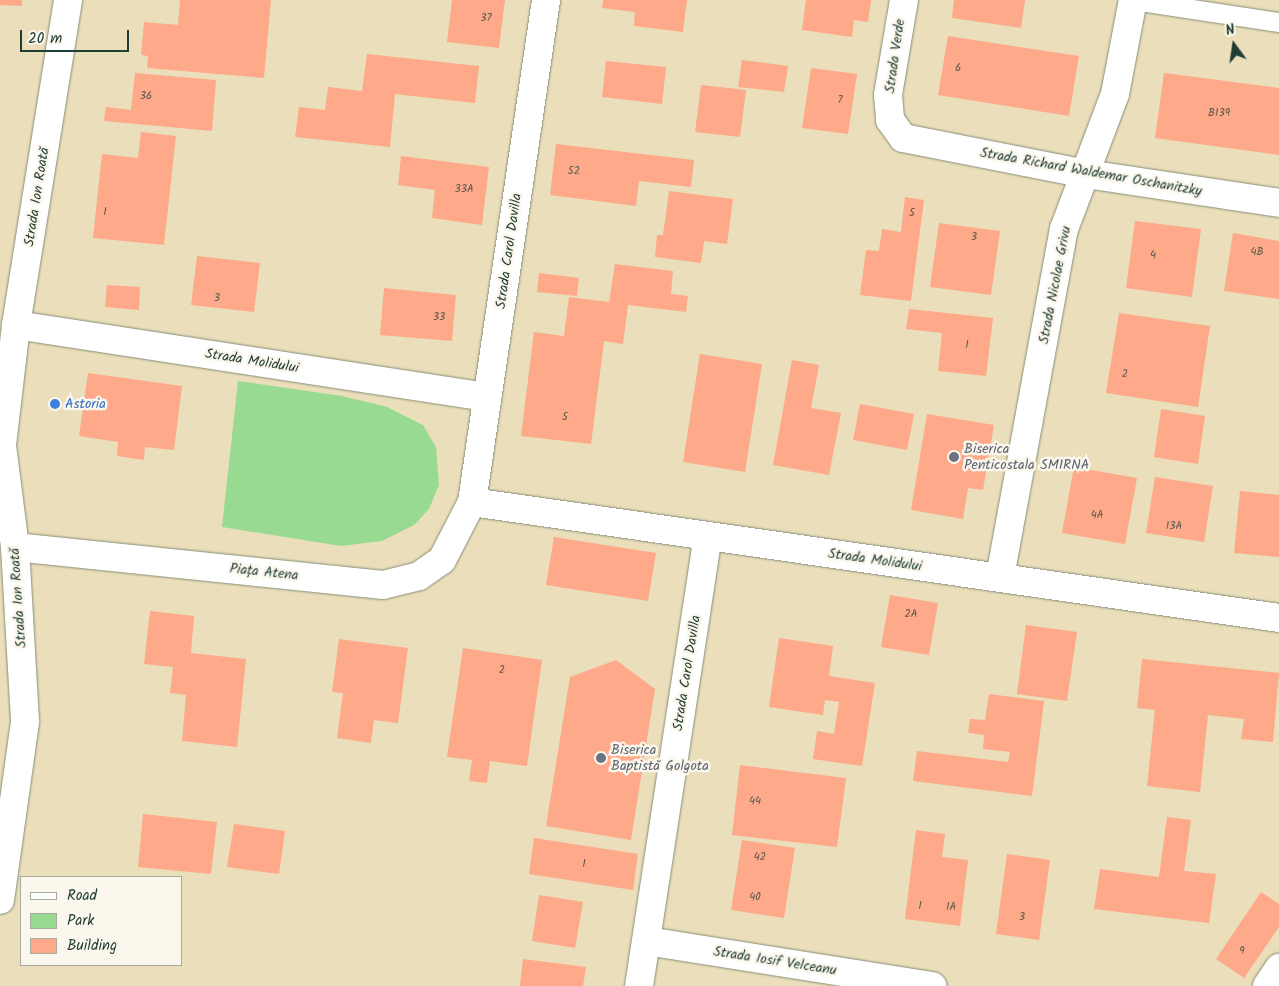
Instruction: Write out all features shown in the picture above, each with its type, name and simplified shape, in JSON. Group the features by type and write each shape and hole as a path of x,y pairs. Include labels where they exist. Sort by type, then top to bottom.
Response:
{"street":[{"name":"Strada Ion Roată","path":"0,900 26,721 15,546 1,445 16,325 68,0"},
{"name":"Strada Carol Davilla","path":"472,502 546,0"},
{"name":"Strada Verde","path":"903,138 890,120 888,95 904,0"},
{"name":"Strada Nicolae Grivu","path":"1000,577 1064,229 1115,94 1133,0"},
{"name":"Strada Richard Waldemar Oschanitzky","path":"903,138 1086,174 1279,203"},
{"name":"Strada Molidului","path":"16,325 488,397"},
{"name":"Strada Molidului","path":"472,502 1279,618"},
{"name":"Piața Atena","path":"15,546 383,585 419,576 442,560 472,502"},
{"name":"Strada Carol Davilla","path":"639,986 708,537"},
{"name":"Strada Iosif Velceanu","path":"647,941 932,986"},
{"path":"1267,986 1279,968"}],"lane":[{"path":"1133,0 1279,22"}],"green space":[{"path":"238,381 342,396 387,407 423,425 436,447 439,485 429,509 414,525 382,541 341,546 222,527"}],"building":[{"path":"0,0 22,0 22,6 0,5"},
{"path":"180,0 271,0 264,78 147,68 148,56 141,55 144,22 178,25"},
{"path":"452,0 505,0 499,48 447,42"},
{"path":"603,0 687,0 683,32 634,26 635,12 602,8"},
{"path":"806,0 871,0 868,22 854,20 852,37 802,30"},
{"path":"954,0 1025,0 1021,28 952,18"},
{"path":"948,36 1079,56 1069,116 938,95"},
{"path":"367,54 479,66 475,103 395,94 390,147 295,137 299,107 325,110 328,87 362,91"},
{"path":"742,60 788,66 784,92 738,87"},
{"path":"606,61 666,67 662,104 602,97"},
{"path":"811,68 857,74 848,134 802,128"},
{"path":"135,73 216,80 212,131 104,121 106,107 131,110"},
{"path":"1164,73 1279,88 1279,155 1155,138"},
{"path":"701,85 746,90 740,137 695,132"},
{"path":"141,132 176,136 164,245 93,238 102,154 138,158"},
{"path":"556,144 694,160 691,187 639,181 636,206 550,195"},
{"path":"401,156 489,167 482,225 432,218 435,190 398,185"},
{"path":"669,191 733,199 727,244 704,241 701,263 655,257 657,235 663,235"},
{"path":"905,197 924,200 911,301 860,295 866,250 879,251 882,229 901,232"},
{"path":"1135,221 1201,229 1192,297 1126,288"},
{"path":"939,223 1000,231 991,295 930,287"},
{"path":"1233,233 1279,241 1279,299 1224,291"},
{"path":"197,256 260,263 254,312 191,305"},
{"path":"615,264 673,271 671,294 688,296 686,312 628,305 623,344 604,341 591,444 521,436 534,332 564,336 569,297 609,302"},
{"path":"539,273 579,278 577,296 537,292"},
{"path":"107,285 140,287 139,310 105,307"},
{"path":"384,288 456,295 452,341 380,335"},
{"path":"909,309 993,318 986,376 938,371 942,333 906,329"},
{"path":"1119,313 1210,326 1198,407 1106,393"},
{"path":"700,354 762,364 745,472 683,462"},
{"path":"792,360 819,365 811,408 841,413 829,475 773,465"},
{"path":"88,373 182,386 174,450 145,447 144,460 117,456 118,442 79,436"},
{"path":"860,404 914,414 907,450 853,440"},
{"path":"1161,409 1205,416 1198,464 1154,457"},
{"name":"Biserica Penticostala SMIRNA","path":"927,414 994,425 983,490 968,488 963,519 911,510"},
{"path":"1074,467 1137,478 1125,544 1062,533"},
{"path":"1155,477 1213,486 1204,542 1146,533"},
{"path":"1240,491 1279,495 1279,557 1234,553"},
{"path":"554,537 656,553 648,601 546,585"},
{"path":"890,595 938,603 929,655 881,647"},
{"path":"150,611 194,616 191,653 246,659 237,747 182,741 186,695 170,693 173,667 144,664"},
{"path":"1026,625 1077,632 1067,701 1017,694"},
{"path":"779,638 833,646 829,676 875,683 862,766 813,759 817,731 834,734 839,702 825,700 823,715 769,707"},
{"path":"339,639 408,648 398,723 374,720 371,743 337,738 343,693 332,692"},
{"path":"463,648 542,660 527,766 490,761 487,783 469,781 472,760 447,757"},
{"path":"1142,659 1279,673 1273,742 1241,739 1244,719 1208,715 1200,792 1147,786 1155,710 1137,708"},
{"name":"Biserica Baptistă Golgota","path":"616,660 655,689 631,840 546,826 570,677"},
{"path":"989,694 1044,701 1032,796 913,781 917,751 1008,762 1010,752 983,749 984,735 968,733 970,719 985,720"},
{"path":"740,765 846,778 837,847 732,835"},
{"path":"143,814 217,822 211,874 138,867"},
{"path":"1167,817 1191,820 1184,871 1216,874 1209,923 1094,909 1100,869 1159,877"},
{"path":"234,824 285,831 279,874 227,867"},
{"path":"916,830 945,834 942,857 968,860 960,926 905,919"},
{"path":"534,838 638,854 633,890 529,874"},
{"path":"742,840 795,848 784,918 731,910"},
{"path":"1007,854 1050,860 1039,940 996,934"},
{"path":"1261,892 1279,904 1279,927 1244,978 1216,959"},
{"path":"539,895 583,902 575,948 532,941"},
{"path":"523,959 586,967 583,986 520,986"}],"place":[{"name":"Astoria","path":"55,404"},
{"name":"Biserica Penticostala SMIRNA","path":"954,457"},
{"name":"Biserica Baptistă Golgota","path":"601,758"}]}
